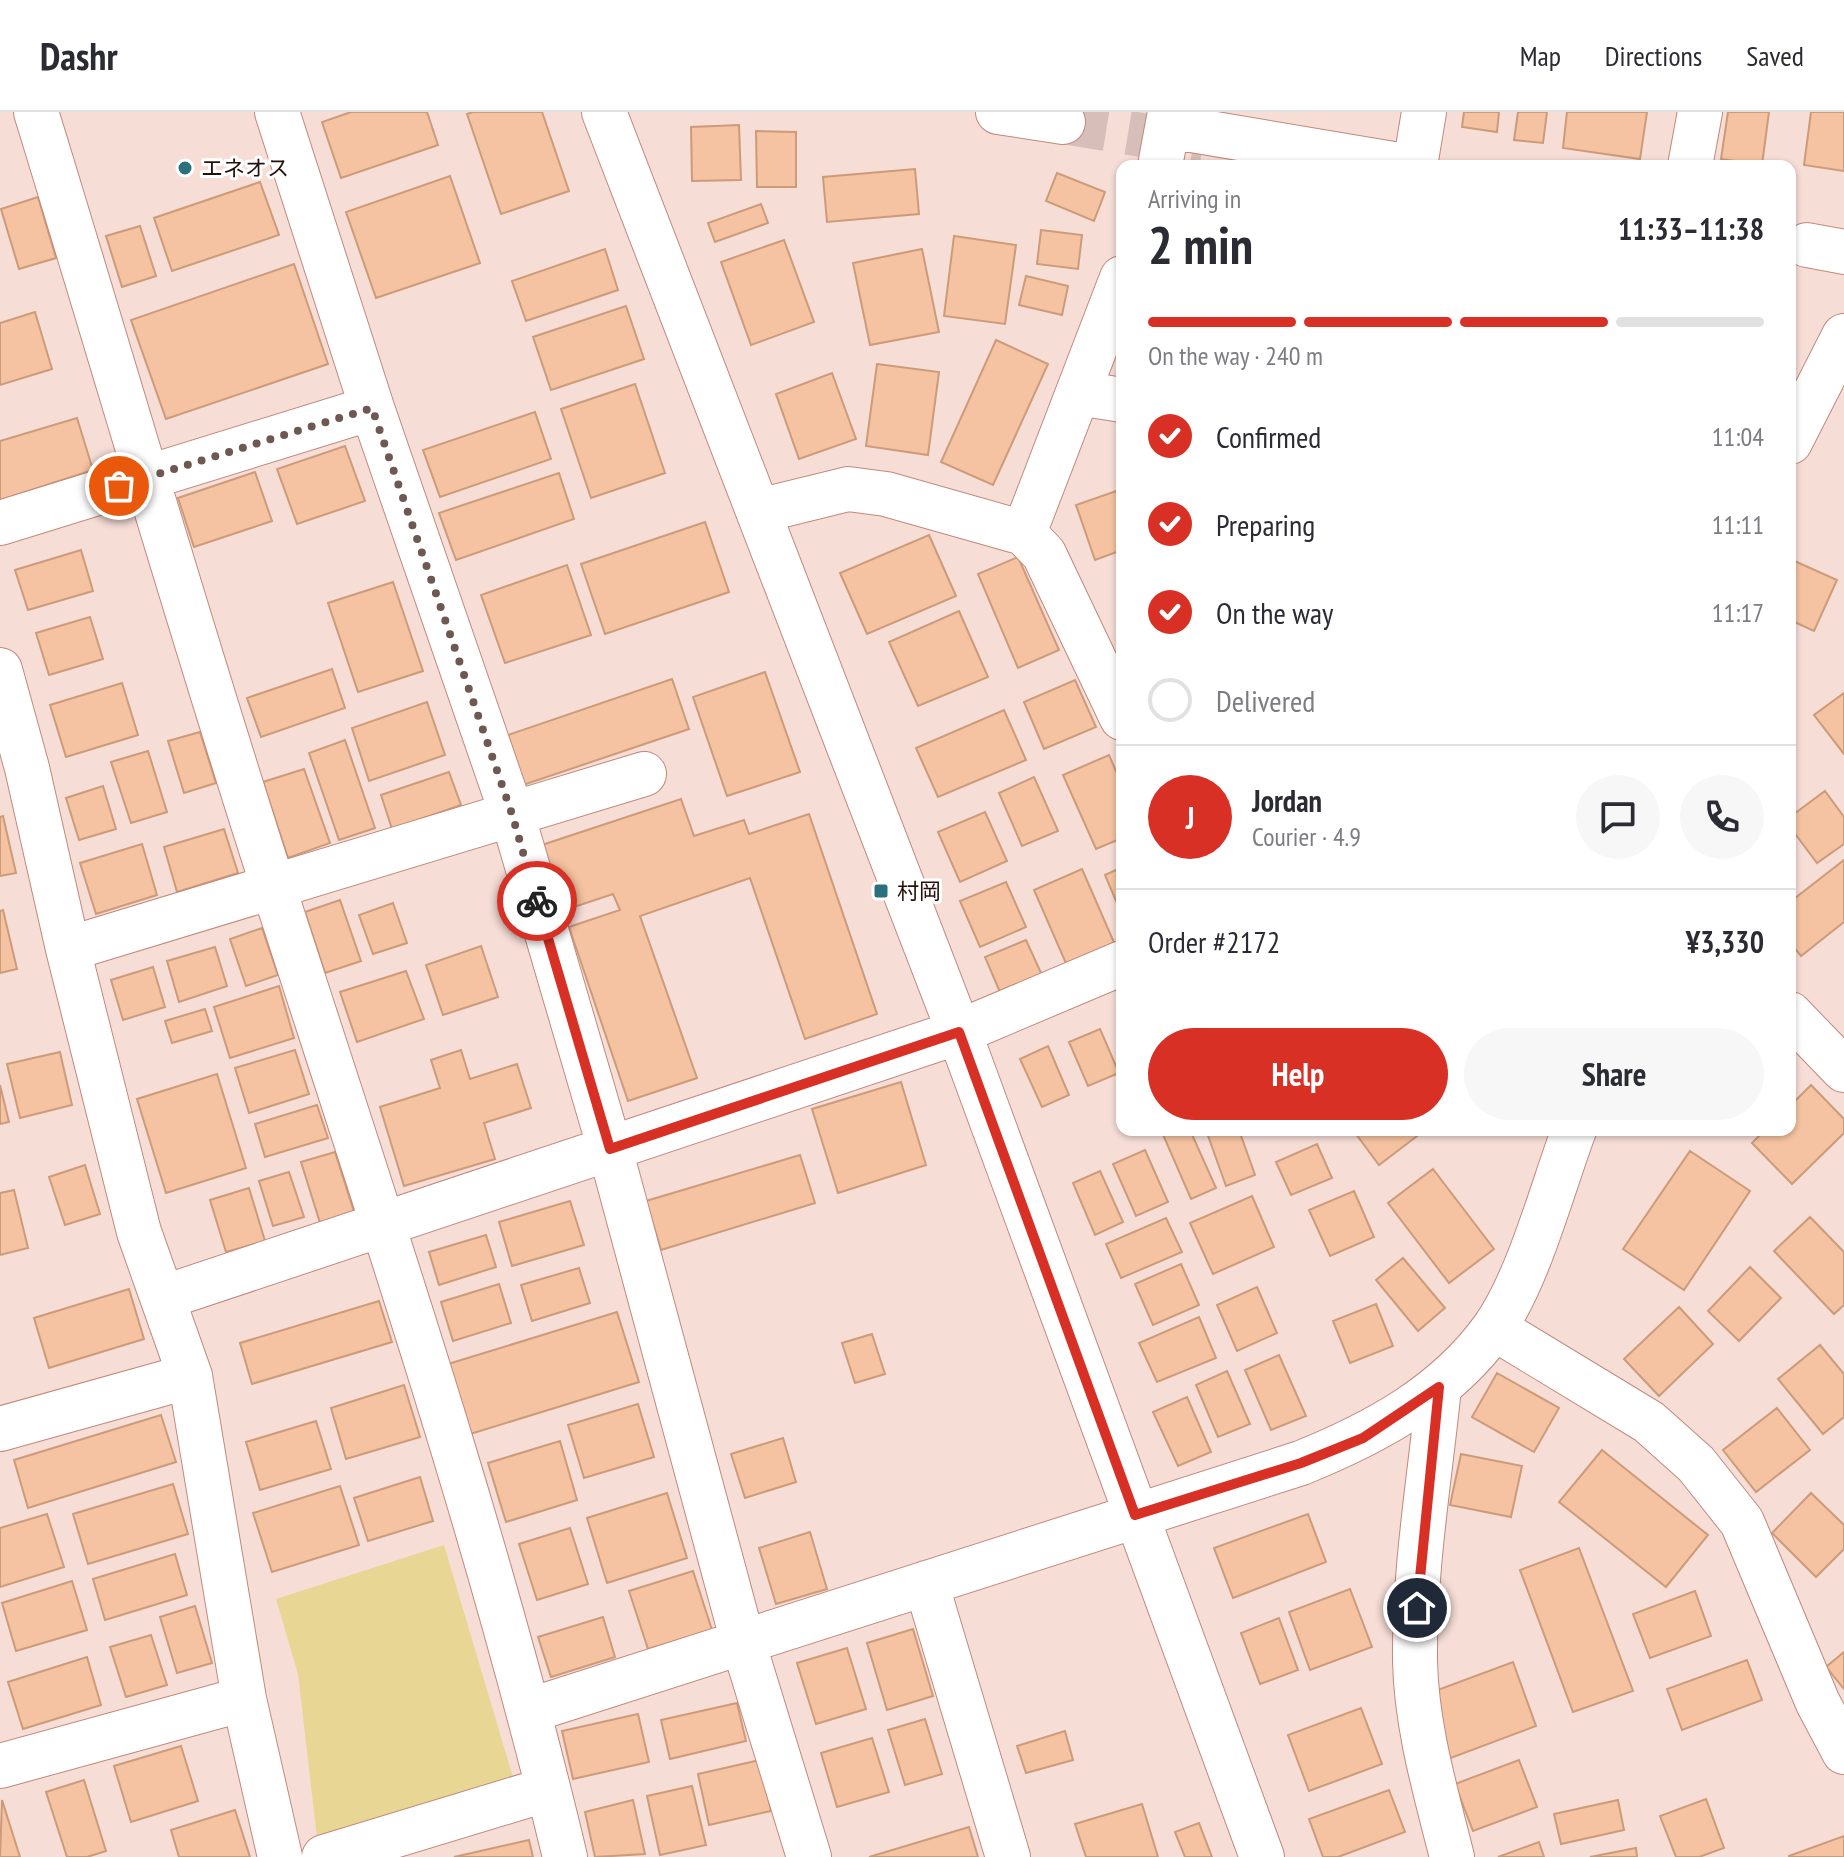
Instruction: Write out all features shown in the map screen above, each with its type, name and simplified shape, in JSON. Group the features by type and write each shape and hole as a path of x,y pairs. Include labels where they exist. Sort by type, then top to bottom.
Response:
{"street":[{"path":"36,112 273,886 384,1225 528,1711 565,1857"},
{"path":"277,112 372,408 512,814 610,1149 743,1642 809,1857"},
{"path":"604,112 959,1032 1262,1857"},
{"path":"998,112 1063,122"},
{"path":"1416,160 1424,112"},
{"path":"1691,160 1700,112"},
{"path":"1166,135 1359,160"},
{"path":"1024,533 1116,294"},
{"path":"1796,430 1844,336"},
{"path":"1078,393 1116,399"},
{"path":"0,523 372,408"},
{"path":"759,511 848,489 886,494 1024,533 1044,554 1116,705"},
{"path":"0,670 14,771 68,949 139,1232 165,1297 190,1376 244,1699 280,1857"},
{"path":"68,949 644,774"},
{"path":"165,1297 959,1032 1116,966"},
{"path":"1796,1020 1844,1070"},
{"path":"528,1711 1301,1463 1363,1438 1439,1387 1494,1328 1523,1269 1572,1136"},
{"path":"1494,1328 1649,1422 1696,1464 1742,1522 1818,1703 1844,1752"},
{"path":"0,1429 190,1376"},
{"path":"1439,1387 1418,1581 1415,1662 1429,1766 1452,1857"},
{"path":"926,1583 1008,1857"},
{"path":"0,1766 244,1699"},
{"path":"324,1857 548,1789"}],"shaded area":[{"path":"444,1545 514,1781 317,1838 298,1674 276,1599"}],"building":[{"path":"351,112 427,112 438,145 341,178 322,122"},
{"path":"542,112 569,191 501,214 467,114"},
{"path":"1464,112 1499,112 1497,132 1462,127"},
{"path":"1518,112 1547,112 1543,143 1514,140"},
{"path":"1567,112 1647,112 1640,159 1563,148"},
{"path":"1728,112 1769,112 1763,160 1721,159"},
{"path":"1811,112 1844,112 1844,171 1804,165"},
{"path":"739,125 741,180 692,181 691,127"},
{"path":"756,131 796,132 796,187 757,187"},
{"path":"915,169 919,214 827,222 823,177"},
{"path":"1057,173 1105,192 1094,221 1046,201"},
{"path":"450,176 480,263 376,298 346,212"},
{"path":"260,182 279,235 172,271 154,218"},
{"path":"38,197 56,258 19,269 1,209"},
{"path":"761,204 768,223 715,242 708,223"},
{"path":"140,226 156,276 122,287 106,236"},
{"path":"1041,230 1082,235 1078,269 1037,264"},
{"path":"954,236 1016,245 1005,324 944,316"},
{"path":"784,240 814,322 751,345 721,262"},
{"path":"605,249 618,290 526,321 512,281"},
{"path":"922,249 939,332 870,345 853,263"},
{"path":"294,264 328,364 166,419 131,320"},
{"path":"1026,276 1068,286 1062,315 1019,305"},
{"path":"626,306 644,359 551,390 533,337"},
{"path":"35,312 52,369 0,385 0,323"},
{"path":"996,340 1048,364 993,485 941,462"},
{"path":"877,364 939,372 928,455 866,446"},
{"path":"832,373 856,439 799,459 776,394"},
{"path":"635,384 665,473 591,498 561,409"},
{"path":"535,412 551,459 440,497 423,450"},
{"path":"77,418 93,470 0,500 0,441"},
{"path":"345,446 365,501 297,524 277,469"},
{"path":"255,472 272,521 194,547 178,498"},
{"path":"559,473 574,519 456,560 439,513"},
{"path":"1116,491 1116,552 1095,560 1076,505"},
{"path":"705,522 729,592 605,634 581,564"},
{"path":"929,535 956,596 867,634 840,573"},
{"path":"81,550 93,591 28,610 15,570"},
{"path":"1018,557 1059,650 1018,668 978,574"},
{"path":"1796,562 1837,580 1814,631 1796,623"},
{"path":"567,565 591,635 505,663 481,595"},
{"path":"393,582 423,671 358,692 328,603"},
{"path":"959,611 988,677 918,706 889,642"},
{"path":"90,617 103,659 49,675 36,633"},
{"path":"332,669 345,708 261,737 247,698"},
{"path":"765,672 800,772 727,796 693,697"},
{"path":"672,679 689,729 523,785 505,736"},
{"path":"1075,680 1096,727 1044,749 1024,702"},
{"path":"122,683 138,735 66,757 50,705"},
{"path":"1844,693 1844,754 1814,715"},
{"path":"427,702 445,755 369,781 352,728"},
{"path":"1004,710 1026,760 938,797 916,748"},
{"path":"200,732 216,783 184,793 168,741"},
{"path":"345,740 375,828 339,840 309,753"},
{"path":"148,751 167,812 131,823 111,762"},
{"path":"1109,755 1116,771 1116,841 1096,849 1063,775"},
{"path":"304,769 330,843 288,858 263,782"},
{"path":"449,772 461,805 392,829 381,795"},
{"path":"1034,777 1058,831 1022,846 999,793"},
{"path":"103,786 116,829 79,840 66,798"},
{"path":"1825,791 1844,817 1844,844 1817,863 1796,835 1796,813"},
{"path":"681,799 694,836 744,820 749,834 809,814 877,1014 805,1039 750,878 640,916 697,1078 628,1101 569,927 620,910 613,894 565,910 542,845"},
{"path":"985,812 1007,861 960,882 938,832"},
{"path":"3,816 16,873 0,876 0,817"},
{"path":"224,829 238,873 177,892 164,847"},
{"path":"142,844 157,895 96,914 80,863"},
{"path":"1844,860 1844,922 1801,956 1796,950 1796,897"},
{"path":"1082,869 1116,947 1068,968 1034,890"},
{"path":"1116,870 1116,901 1105,875"},
{"path":"1006,882 1026,927 980,947 960,901"},
{"path":"340,900 361,961 325,973 305,912"},
{"path":"393,903 407,943 373,954 359,915"},
{"path":"3,910 17,969 0,973 0,911"},
{"path":"262,928 278,975 246,986 230,939"},
{"path":"1026,940 1047,986 1005,1004 985,957"},
{"path":"481,946 498,997 443,1015 426,965"},
{"path":"215,947 227,986 179,1002 167,961"},
{"path":"153,967 165,1007 123,1020 111,980"},
{"path":"406,971 424,1019 357,1042 340,992"},
{"path":"279,986 294,1038 230,1058 214,1007"},
{"path":"205,1009 212,1031 172,1043 165,1021"},
{"path":"1100,1029 1116,1066 1116,1074 1088,1086 1069,1042"},
{"path":"1048,1046 1069,1095 1042,1107 1020,1059"},
{"path":"295,1050 309,1094 249,1113 235,1068"},
{"path":"461,1050 470,1079 517,1064 531,1108 484,1123 495,1159 404,1186 380,1107 440,1088 431,1060"},
{"path":"60,1052 72,1105 20,1118 7,1064"},
{"path":"217,1074 246,1168 166,1193 137,1099"},
{"path":"901,1082 926,1165 838,1193 812,1109"},
{"path":"0,1085 9,1122 0,1124"},
{"path":"1811,1085 1844,1119 1844,1133 1792,1184 1752,1143 1759,1136 1796,1136 1796,1100"},
{"path":"317,1105 328,1138 265,1157 255,1124"},
{"path":"1164,1136 1193,1136 1216,1188 1191,1199"},
{"path":"1208,1136 1241,1136 1255,1175 1226,1186"},
{"path":"1357,1136 1417,1136 1379,1165"},
{"path":"1317,1144 1332,1178 1291,1195 1276,1162"},
{"path":"1145,1150 1168,1202 1136,1216 1113,1164"},
{"path":"1690,1151 1750,1191 1684,1290 1623,1249"},
{"path":"335,1152 355,1215 321,1226 301,1162"},
{"path":"800,1155 815,1203 661,1250 646,1201"},
{"path":"85,1165 100,1214 65,1225 49,1177"},
{"path":"1433,1169 1494,1249 1449,1283 1388,1203"},
{"path":"1100,1171 1123,1222 1095,1235 1073,1183"},
{"path":"289,1172 304,1217 273,1226 259,1181"},
{"path":"249,1188 265,1241 226,1252 210,1200"},
{"path":"14,1190 28,1248 0,1255 0,1193"},
{"path":"1354,1191 1374,1237 1330,1256 1309,1210"},
{"path":"1252,1196 1274,1247 1213,1274 1190,1223"},
{"path":"570,1201 584,1245 512,1266 499,1222"},
{"path":"1810,1217 1844,1252 1844,1305 1834,1314 1774,1251"},
{"path":"1166,1218 1182,1252 1121,1278 1106,1244"},
{"path":"486,1235 496,1267 439,1285 429,1252"},
{"path":"1403,1258 1445,1308 1418,1331 1376,1280"},
{"path":"1181,1264 1199,1305 1153,1325 1135,1284"},
{"path":"1750,1267 1781,1298 1739,1341 1708,1311"},
{"path":"579,1268 590,1303 532,1321 521,1285"},
{"path":"499,1284 511,1323 453,1341 441,1302"},
{"path":"1257,1287 1277,1333 1237,1351 1217,1305"},
{"path":"129,1289 144,1339 49,1368 34,1318"},
{"path":"379,1301 392,1342 252,1384 240,1343"},
{"path":"1376,1304 1393,1346 1350,1363 1333,1321"},
{"path":"1679,1307 1713,1344 1659,1396 1624,1359"},
{"path":"617,1312 639,1382 467,1435 445,1365"},
{"path":"1199,1317 1216,1358 1157,1382 1139,1343"},
{"path":"872,1334 885,1374 855,1383 842,1343"},
{"path":"1820,1345 1844,1374 1844,1417 1823,1434 1778,1379"},
{"path":"1279,1355 1306,1416 1271,1430 1245,1370"},
{"path":"1227,1371 1250,1424 1218,1437 1196,1385"},
{"path":"1497,1373 1559,1408 1534,1452 1472,1417"},
{"path":"404,1385 420,1437 346,1459 331,1408"},
{"path":"1187,1397 1211,1452 1178,1466 1153,1412"},
{"path":"638,1404 654,1457 584,1478 568,1425"},
{"path":"1777,1408 1810,1450 1756,1492 1723,1450"},
{"path":"161,1415 176,1462 28,1508 14,1460"},
{"path":"316,1421 331,1469 260,1490 246,1442"},
{"path":"783,1438 796,1482 745,1498 731,1454"},
{"path":"560,1441 577,1500 506,1522 488,1463"},
{"path":"1602,1450 1708,1535 1666,1587 1559,1502"},
{"path":"1461,1454 1522,1466 1511,1517 1450,1505"},
{"path":"420,1477 433,1521 368,1541 354,1498"},
{"path":"173,1484 188,1534 88,1564 73,1514"},
{"path":"340,1486 359,1545 272,1572 253,1513"},
{"path":"667,1493 687,1558 607,1583 587,1518"},
{"path":"1811,1493 1844,1525 1844,1549 1816,1577 1772,1533"},
{"path":"47,1514 64,1567 0,1587 0,1528"},
{"path":"1308,1514 1326,1562 1233,1598 1214,1548"},
{"path":"570,1528 588,1584 537,1600 519,1544"},
{"path":"810,1532 827,1589 776,1604 759,1548"},
{"path":"1579,1548 1633,1691 1573,1712 1520,1570"},
{"path":"175,1554 187,1595 105,1620 93,1579"},
{"path":"693,1571 712,1630 648,1649 629,1591"},
{"path":"72,1581 87,1630 16,1651 2,1603"},
{"path":"1350,1589 1372,1647 1310,1670 1289,1612"},
{"path":"1695,1591 1711,1636 1650,1658 1633,1614"},
{"path":"195,1606 212,1663 177,1673 160,1617"},
{"path":"603,1617 615,1657 551,1677 538,1637"},
{"path":"1279,1618 1298,1670 1260,1684 1241,1633"},
{"path":"913,1629 933,1696 887,1710 867,1643"},
{"path":"151,1635 167,1685 126,1697 110,1647"},
{"path":"847,1648 866,1709 816,1724 797,1663"},
{"path":"1844,1652 1844,1689 1826,1667"},
{"path":"87,1657 101,1705 23,1729 8,1682"},
{"path":"1747,1660 1762,1700 1682,1730 1667,1689"},
{"path":"1513,1662 1536,1726 1448,1759 1424,1695"},
{"path":"737,1703 746,1741 670,1759 661,1720"},
{"path":"1361,1708 1382,1764 1309,1791 1288,1735"},
{"path":"638,1714 649,1762 573,1779 562,1731"},
{"path":"925,1719 942,1774 905,1785 888,1730"},
{"path":"1065,1731 1073,1760 1026,1773 1017,1746"},
{"path":"872,1738 889,1792 837,1807 821,1753"},
{"path":"181,1746 198,1801 131,1822 114,1766"},
{"path":"760,1760 771,1811 709,1825 698,1774"},
{"path":"1519,1760 1537,1807 1473,1831 1455,1784"},
{"path":"84,1780 106,1851 87,1857 67,1857 46,1792"},
{"path":"692,1786 706,1845 660,1855 647,1796"},
{"path":"1389,1790 1405,1832 1338,1857 1323,1857 1309,1819"},
{"path":"1706,1799 1724,1848 1699,1857 1676,1857 1660,1816"},
{"path":"2,1800 20,1857 0,1857"},
{"path":"633,1800 645,1854 595,1857 585,1812"},
{"path":"1618,1800 1624,1830 1561,1844 1554,1814"},
{"path":"1142,1804 1158,1857 1086,1857 1075,1824"},
{"path":"235,1810 250,1857 179,1857 171,1830"},
{"path":"1199,1823 1212,1857 1185,1857 1175,1832"},
{"path":"969,1827 978,1857 869,1857"},
{"path":"1844,1836 1844,1857 1789,1857 1789,1856"},
{"path":"529,1840 533,1857 454,1857"},
{"path":"1539,1842 1544,1857 1498,1857"},
{"path":"1636,1848 1637,1857 1590,1857"}],"tunnel":[{"path":"1063,122 1203,145"}],"way so far":[{"path":"119,486 372,408 512,814 537,901"}],"place":[{"name":"エネオス","path":"185,168"},
{"name":"村岡","path":"881,891"}],"route":[{"path":"537,901 610,1149 959,1032 1135,1515 1301,1463 1363,1438 1439,1387 1417,1608"}]}
